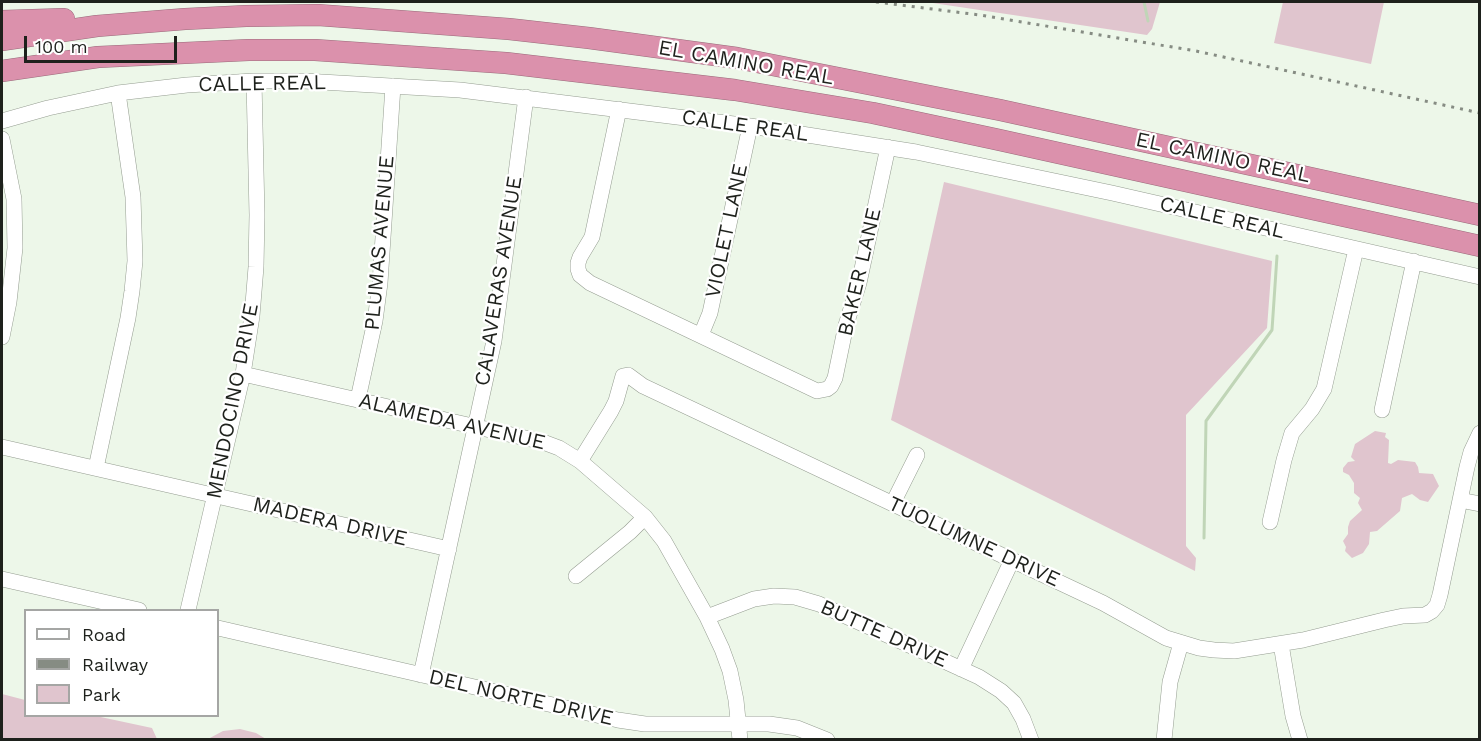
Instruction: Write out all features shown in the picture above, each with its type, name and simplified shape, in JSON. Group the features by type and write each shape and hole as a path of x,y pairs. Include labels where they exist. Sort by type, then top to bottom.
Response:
{"highway":[{"name":"EL CAMINO REAL","path":"2,40 97,26 185,19 318,15 485,27 589,38 737,58 1000,110 1479,215"},
{"path":"2,21 96,17 185,19"},
{"name":"EL CAMINO REAL","path":"2,71 98,57 249,50 315,50 506,63 724,88 873,113 995,138 1479,246"}],"street":[{"name":"MENDOCINO DRIVE","path":"188,609 243,374 252,316 256,267 257,182 254,81"},
{"name":"CALLE REAL","path":"2,121 48,108 118,93 187,85 304,81 460,90 750,126 888,147 1101,190 1479,277"},
{"name":"PLUMAS AVENUE","path":"358,399 375,321 380,283 393,86"},
{"path":"96,468 128,318 135,261 134,197 118,93"},
{"name":"CALAVERAS AVENUE","path":"421,675 494,341 526,97"},
{"path":"619,109 592,237 580,257 578,269 580,275 590,283 701,335"},
{"name":"VIOLET LANE","path":"701,335 710,313 750,126"},
{"path":"2,139 14,199 15,232 13,276 2,337"},
{"name":"BAKER LANE","path":"701,335 812,389 823,391 831,386 859,283 888,147"},
{"path":"1270,522 1292,433 1321,397 1324,389 1356,249"},
{"path":"1382,410 1414,261"},
{"name":"ALAMEDA AVENUE","path":"243,374 549,444 580,461 645,517 664,541 707,617 722,649 730,671 736,700 739,732"},
{"name":"TUOLUMNE DRIVE","path":"580,461 611,411 621,378 625,375 643,386 1104,603 1153,632 1198,648 1224,651 1281,644 1393,618 1425,615 1432,611 1440,595 1460,500"},
{"path":"1479,433 1467,467 1460,500 1479,504"},
{"name":"MADERA DRIVE","path":"2,447 449,549"},
{"path":"893,503 917,455"},
{"path":"576,576 645,517"},
{"path":"961,669 1012,560"},
{"path":"2,579 136,609"},
{"name":"BUTTE DRIVE","path":"707,617 754,599 774,596 795,597 819,604 979,677 1001,691 1014,703 1031,740"},
{"name":"DEL NORTE DRIVE","path":"219,628 631,722 739,732 769,724 787,726 827,740"},
{"path":"1164,740 1170,682 1181,643"},
{"path":"1281,644 1293,716 1300,740"}],"green space":[{"path":"926,2 1160,2 1152,29 1147,35"},
{"path":"1283,2 1384,2 1371,64 1274,43"},
{"path":"944,182 1272,261 1267,328 1186,415 1186,546 1196,558 1195,571 891,420"},
{"path":"1375,431 1386,433 1385,437 1389,440 1388,463 1391,464 1398,460 1415,462 1419,473 1433,474 1439,486 1428,502 1412,494 1402,498 1400,511 1377,531 1370,532 1369,544 1363,553 1352,558 1345,551 1343,541 1348,534 1350,521 1362,510 1358,503 1360,498 1354,493 1354,483 1349,475 1343,472 1343,468 1348,462 1355,461 1351,457 1355,444"},
{"path":"2,694 24,700 24,717 101,717 152,728 157,739 2,739"},
{"path":"240,729 256,733 266,739 208,739 223,731"}],"waterway":[{"path":"1144,2 1148,21"},
{"path":"1204,538 1206,421 1272,330 1277,256"}],"railway":[{"path":"876,2 980,15 1196,51 1480,113"}]}
